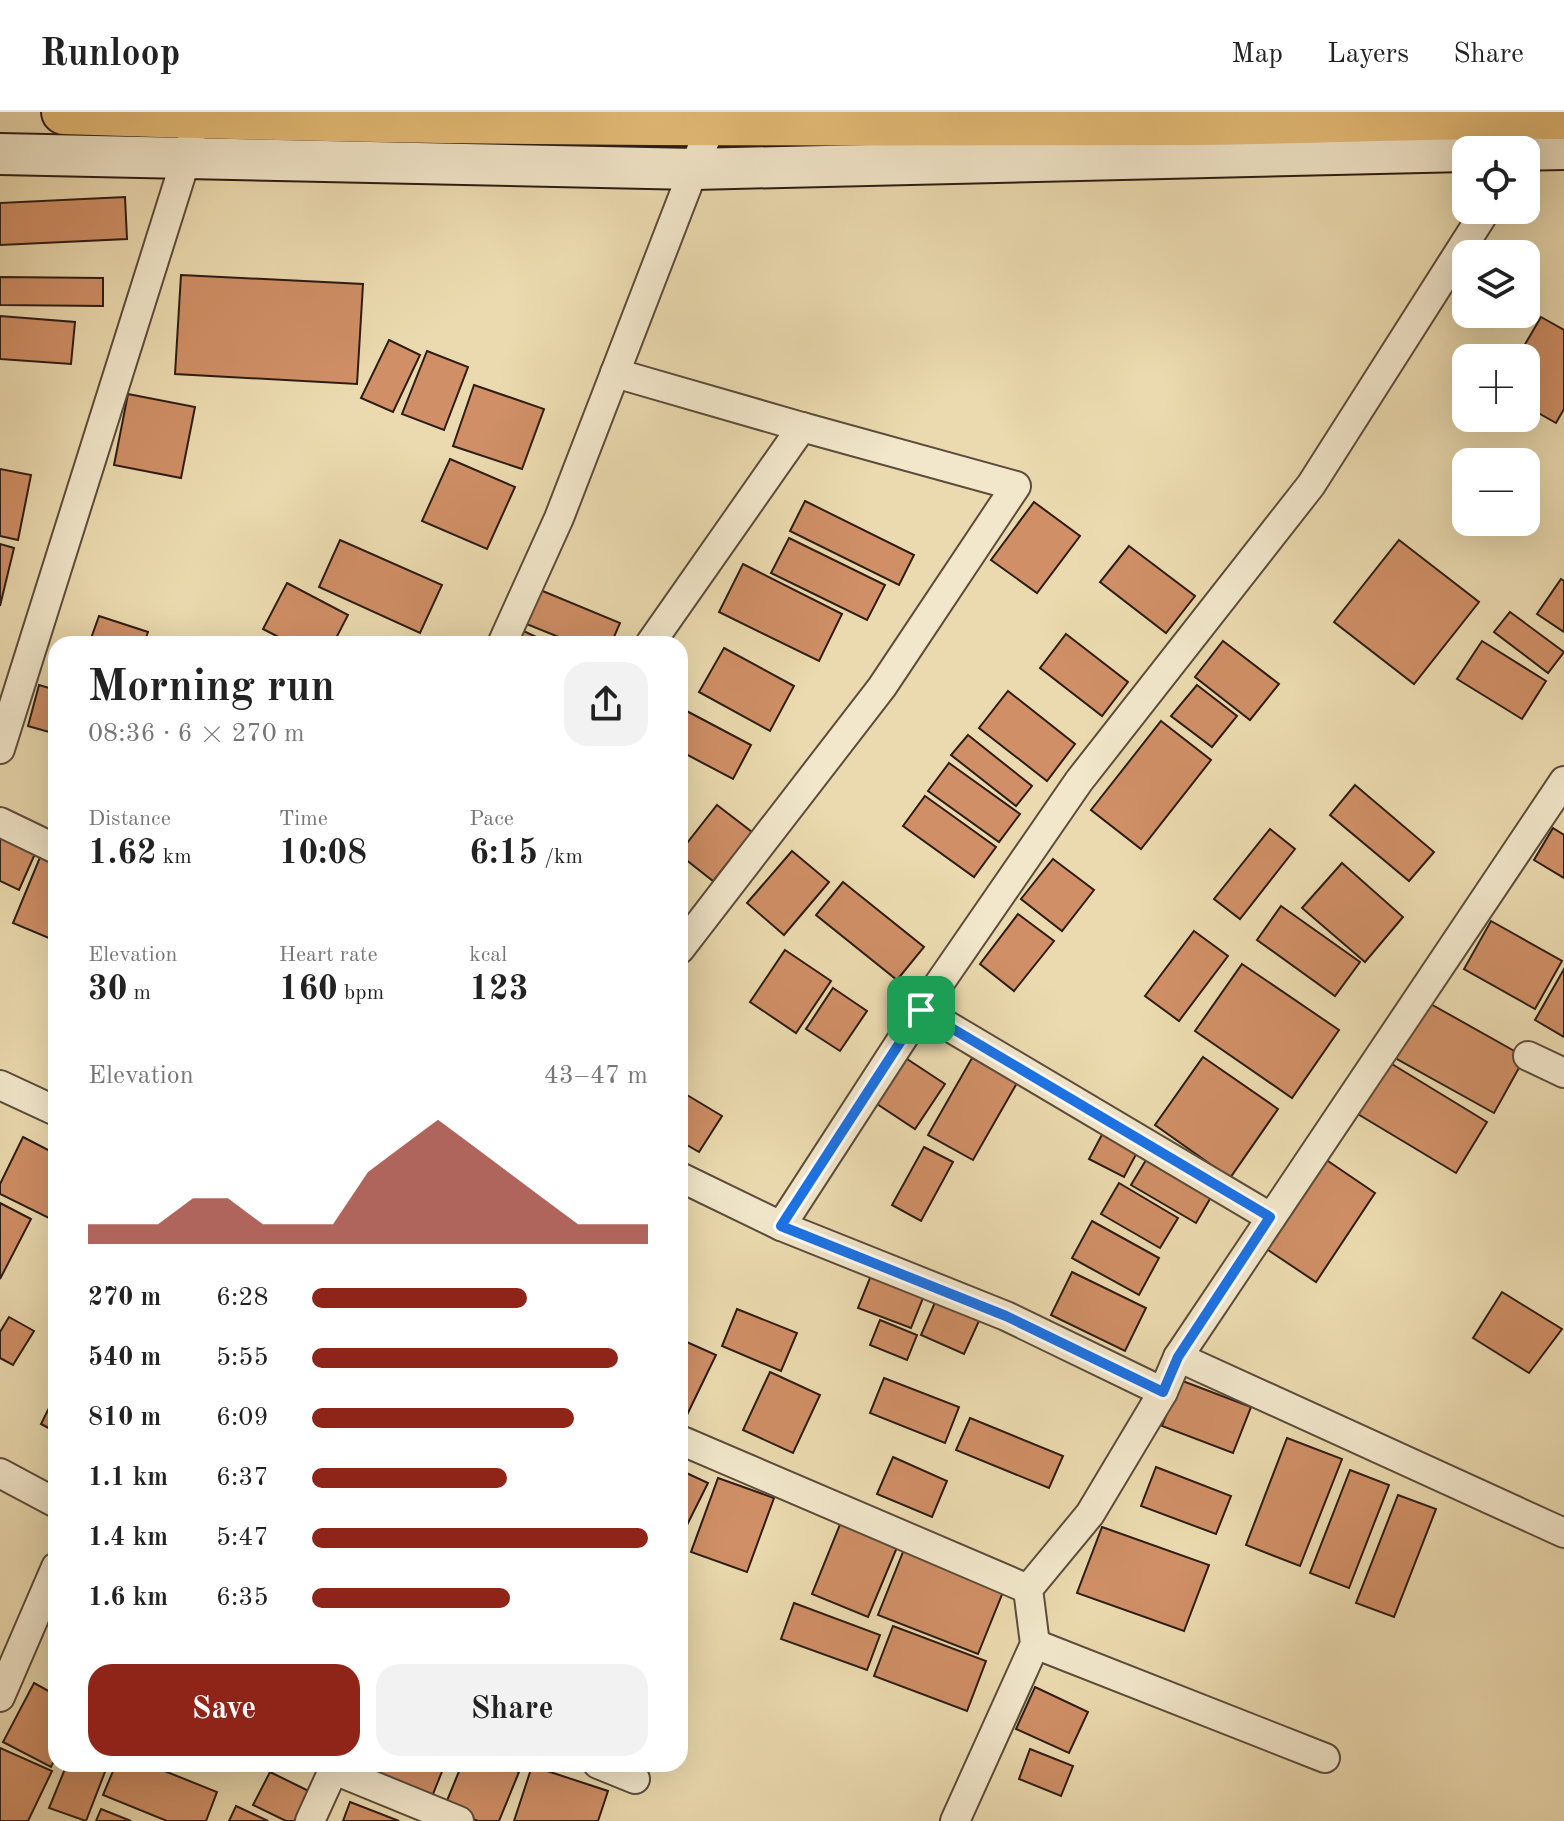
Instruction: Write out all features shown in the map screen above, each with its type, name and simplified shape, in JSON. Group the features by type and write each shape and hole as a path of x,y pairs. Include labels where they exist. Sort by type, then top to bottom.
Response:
{"highway":[{"path":"64,112 200,117 1253,130 1545,137"}],"street":[{"path":"0,749 200,117"},
{"path":"506,636 559,518 712,122"},
{"path":"1253,130 1452,150"},
{"path":"0,154 694,169 1184,131"},
{"path":"781,1226 921,1010 1079,781 1311,485 1477,224"},
{"path":"615,373 1016,486 882,687 688,939"},
{"path":"656,636 802,427"},
{"path":"955,1821 1035,1644 1028,1589 1090,1514 1163,1392 1178,1357 1564,781"},
{"path":"0,822 48,845"},
{"path":"921,1010 1270,1217"},
{"path":"1528,1056 1564,1073"},
{"path":"0,1085 48,1107"},
{"path":"688,1181 781,1226 1006,1316 1163,1392"},
{"path":"1178,1357 1564,1533"},
{"path":"688,1443 1028,1589"},
{"path":"0,1473 48,1499"},
{"path":"0,1697 48,1586"},
{"path":"1035,1644 1325,1758"},
{"path":"310,1821 332,1772"},
{"path":"346,1772 459,1821"},
{"path":"618,1772 635,1779"}],"building":[{"path":"125,197 127,239 0,245 0,203"},
{"path":"181,275 363,284 357,384 175,374"},
{"path":"0,277 103,278 103,306 0,305"},
{"path":"0,316 75,322 71,364 0,359"},
{"path":"1540,319 1564,330 1564,409 1556,423 1540,414 1540,344 1525,344 1535,328 1540,328"},
{"path":"389,340 420,355 393,412 361,398"},
{"path":"427,351 468,367 444,430 402,414"},
{"path":"474,385 544,409 522,469 453,446"},
{"path":"128,394 195,407 181,478 114,465"},
{"path":"450,459 515,487 487,549 422,521"},
{"path":"0,469 31,475 18,540 0,536"},
{"path":"805,501 914,555 899,585 790,531"},
{"path":"1034,502 1080,536 1037,593 991,560"},
{"path":"789,538 885,585 867,620 771,573"},
{"path":"340,540 442,585 420,633 319,587"},
{"path":"1399,540 1479,602 1414,684 1334,622"},
{"path":"0,544 14,548 0,606"},
{"path":"1129,546 1195,596 1166,633 1100,582"},
{"path":"743,564 842,614 819,661 719,612"},
{"path":"1561,579 1564,581 1564,632 1537,614"},
{"path":"287,583 348,615 337,636 277,636 263,629"},
{"path":"533,587 620,623 614,636 556,636 519,621"},
{"path":"1510,612 1564,652 1548,673 1494,632"},
{"path":"99,616 148,632 147,636 92,636"},
{"path":"513,626 534,636 508,636"},
{"path":"1066,634 1128,682 1102,716 1040,668"},
{"path":"1223,641 1279,684 1250,720 1195,677"},
{"path":"1482,641 1546,681 1522,719 1457,679"},
{"path":"724,648 794,686 770,731 699,692"},
{"path":"39,685 48,688 48,732 28,726"},
{"path":"1197,685 1237,716 1212,747 1171,716"},
{"path":"1008,691 1075,744 1047,781 979,728"},
{"path":"688,712 751,745 733,779 688,755"},
{"path":"1161,721 1211,760 1141,849 1091,810"},
{"path":"968,735 1032,786 1016,806 951,755"},
{"path":"949,763 1020,814 999,842 928,791"},
{"path":"1355,785 1434,852 1409,881 1330,815"},
{"path":"925,796 996,847 974,877 903,826"},
{"path":"717,805 752,832 713,881 688,861 688,842"},
{"path":"1553,828 1564,835 1564,878 1534,860"},
{"path":"1270,829 1295,849 1240,919 1214,899"},
{"path":"0,831 38,847 19,890 0,881"},
{"path":"43,850 48,852 48,938 13,923"},
{"path":"792,851 829,882 784,935 747,903"},
{"path":"1053,859 1094,890 1062,931 1021,899"},
{"path":"1342,863 1403,917 1365,962 1302,908"},
{"path":"843,882 924,947 897,980 816,915"},
{"path":"1281,906 1360,962 1335,996 1257,940"},
{"path":"1018,914 1054,941 1014,991 980,964"},
{"path":"1491,921 1562,961 1535,1009 1464,969"},
{"path":"1194,931 1228,956 1179,1021 1145,996"},
{"path":"785,950 831,981 796,1033 750,1002"},
{"path":"1242,964 1339,1030 1292,1098 1195,1031"},
{"path":"1564,969 1564,1037 1535,1020"},
{"path":"833,988 867,1011 840,1051 806,1029"},
{"path":"1420,998 1525,1057 1494,1113 1388,1054"},
{"path":"898,1053 945,1084 915,1129 868,1098"},
{"path":"1203,1057 1278,1109 1230,1178 1155,1125"},
{"path":"972,1058 1017,1083 973,1160 928,1135"},
{"path":"1382,1058 1487,1122 1456,1173 1351,1110"},
{"path":"688,1096 722,1116 699,1152 688,1146"},
{"path":"1106,1127 1141,1145 1124,1177 1089,1159"},
{"path":"23,1137 48,1150 48,1218 0,1194 0,1184"},
{"path":"924,1147 953,1162 921,1221 892,1205"},
{"path":"1149,1155 1214,1192 1196,1223 1131,1185"},
{"path":"1325,1159 1375,1193 1316,1282 1265,1248"},
{"path":"1119,1183 1178,1218 1160,1248 1101,1214"},
{"path":"0,1203 31,1219 0,1279"},
{"path":"1092,1221 1159,1258 1139,1295 1072,1258"},
{"path":"874,1268 927,1288 911,1328 858,1308"},
{"path":"1072,1272 1146,1308 1125,1351 1051,1315"},
{"path":"1502,1292 1562,1329 1529,1373 1473,1338"},
{"path":"939,1293 983,1312 964,1354 921,1335"},
{"path":"737,1309 797,1333 781,1371 722,1346"},
{"path":"9,1317 34,1331 13,1365 0,1358 0,1332"},
{"path":"880,1320 917,1335 907,1360 870,1345"},
{"path":"688,1343 716,1355 688,1413"},
{"path":"770,1372 820,1395 793,1453 743,1430"},
{"path":"884,1378 959,1407 945,1443 870,1413"},
{"path":"1180,1380 1251,1407 1233,1453 1162,1426"},
{"path":"48,1410 48,1428 41,1424"},
{"path":"970,1418 1063,1456 1049,1488 956,1450"},
{"path":"1287,1438 1342,1459 1300,1566 1246,1545"},
{"path":"893,1457 947,1481 932,1517 877,1494"},
{"path":"1156,1467 1231,1496 1216,1534 1141,1506"},
{"path":"1350,1470 1389,1485 1349,1588 1310,1573"},
{"path":"688,1474 708,1483 688,1523"},
{"path":"718,1478 774,1498 747,1572 691,1552"},
{"path":"1398,1495 1436,1509 1394,1617 1356,1603"},
{"path":"841,1522 898,1545 868,1617 812,1594"},
{"path":"1102,1527 1209,1565 1184,1631 1077,1593"},
{"path":"905,1547 1005,1587 978,1654 878,1615"},
{"path":"794,1603 880,1635 867,1670 781,1639"},
{"path":"893,1626 986,1661 967,1711 874,1676"},
{"path":"34,1683 48,1691 48,1765 3,1742"},
{"path":"1035,1687 1088,1712 1069,1753 1016,1729"},
{"path":"0,1748 52,1772 28,1821 0,1821"},
{"path":"1030,1749 1073,1766 1061,1796 1019,1779"},
{"path":"64,1772 105,1772 86,1821 49,1808"},
{"path":"113,1772 167,1772 217,1792 206,1821 167,1821 103,1795"},
{"path":"270,1772 317,1795 304,1821 286,1821 253,1805"},
{"path":"363,1772 442,1772 429,1804 362,1776"},
{"path":"459,1772 519,1772 499,1821 478,1821 444,1808"},
{"path":"530,1772 550,1772 608,1791 598,1821 514,1821"},
{"path":"350,1802 399,1821 343,1821"},
{"path":"236,1806 268,1821 229,1821"},
{"path":"101,1809 131,1821 96,1821"}],"route":[{"path":"921,1010 1270,1217 1178,1357 1163,1392 1006,1316 781,1226 921,1010"}]}
